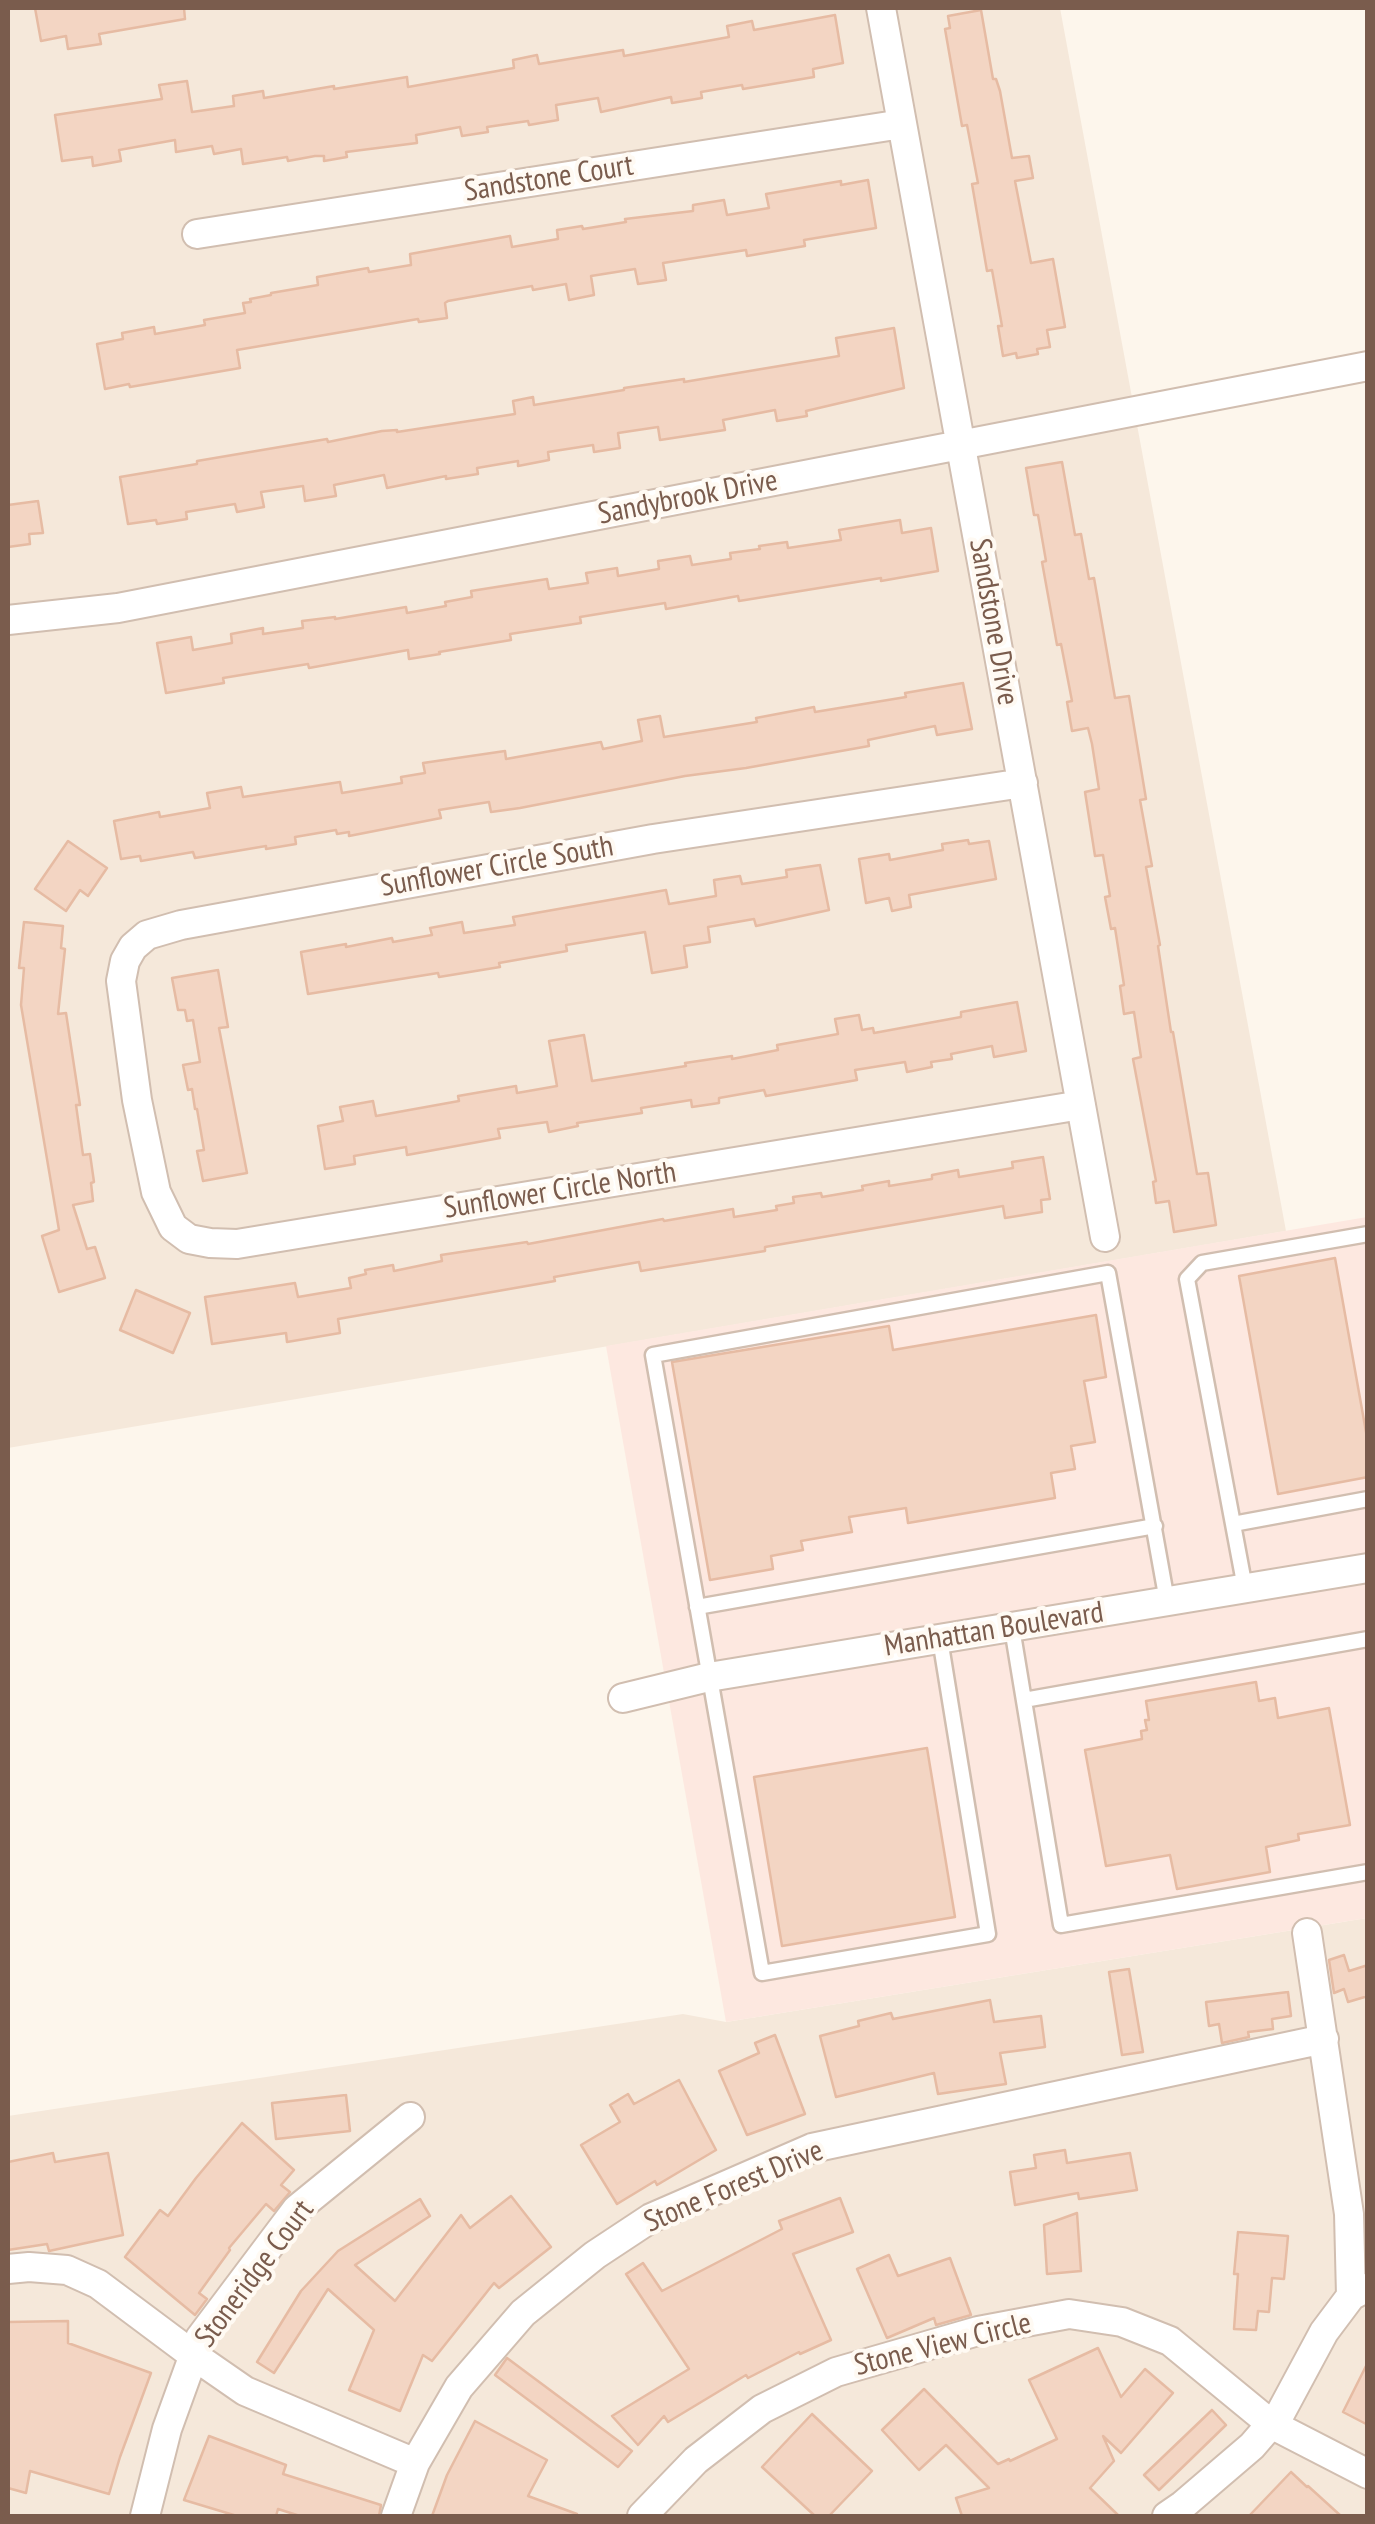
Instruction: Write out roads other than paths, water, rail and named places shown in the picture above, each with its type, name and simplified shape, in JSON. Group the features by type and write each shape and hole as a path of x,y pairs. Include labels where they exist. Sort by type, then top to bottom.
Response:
{"street":[{"name":"Sandstone Drive","path":"881,8 1106,1237"},
{"name":"Sandstone Court","path":"196,234 902,124"},
{"name":"Sandybrook Drive","path":"8,620 118,608 1368,366"},
{"name":"Sunflower Circle South","path":"137,1100 121,981 124,961 147,934 653,839 1022,784"},
{"name":"Sunflower Circle North","path":"137,1100 156,1192 172,1228 189,1238 237,1244 1081,1105"},
{"name":"Manhattan Boulevard","path":"622,1698 709,1677 1368,1568"},
{"path":"1167,2516 1252,2446 1271,2424 1324,2332 1359,2292 1307,1933"},
{"name":"Stone Forest Drive","path":"396,2516 415,2463 458,2387 523,2312 595,2254 651,2218 812,2148 1324,2039"},
{"name":"Stoneridge Court","path":"145,2516 166,2429 200,2338 298,2208 410,2117"},
{"path":"8,2269 29,2266 67,2270 98,2284 245,2391 415,2463"},
{"name":"Stone View Circle","path":"642,2516 696,2460 762,2409 836,2372 978,2330 1068,2314 1122,2322 1170,2341 1271,2424 1368,2474"}],"lane":[{"path":"1245,1588 1187,1279 1202,1263 1368,1234"},
{"path":"940,1639 988,1934 762,1973 653,1356 1108,1273 1167,1601"},
{"path":"1233,1524 1368,1500"},
{"path":"697,1607 1155,1526"},
{"path":"1012,1628 1061,1925 1368,1872"},
{"path":"1024,1700 1368,1639"}]}
